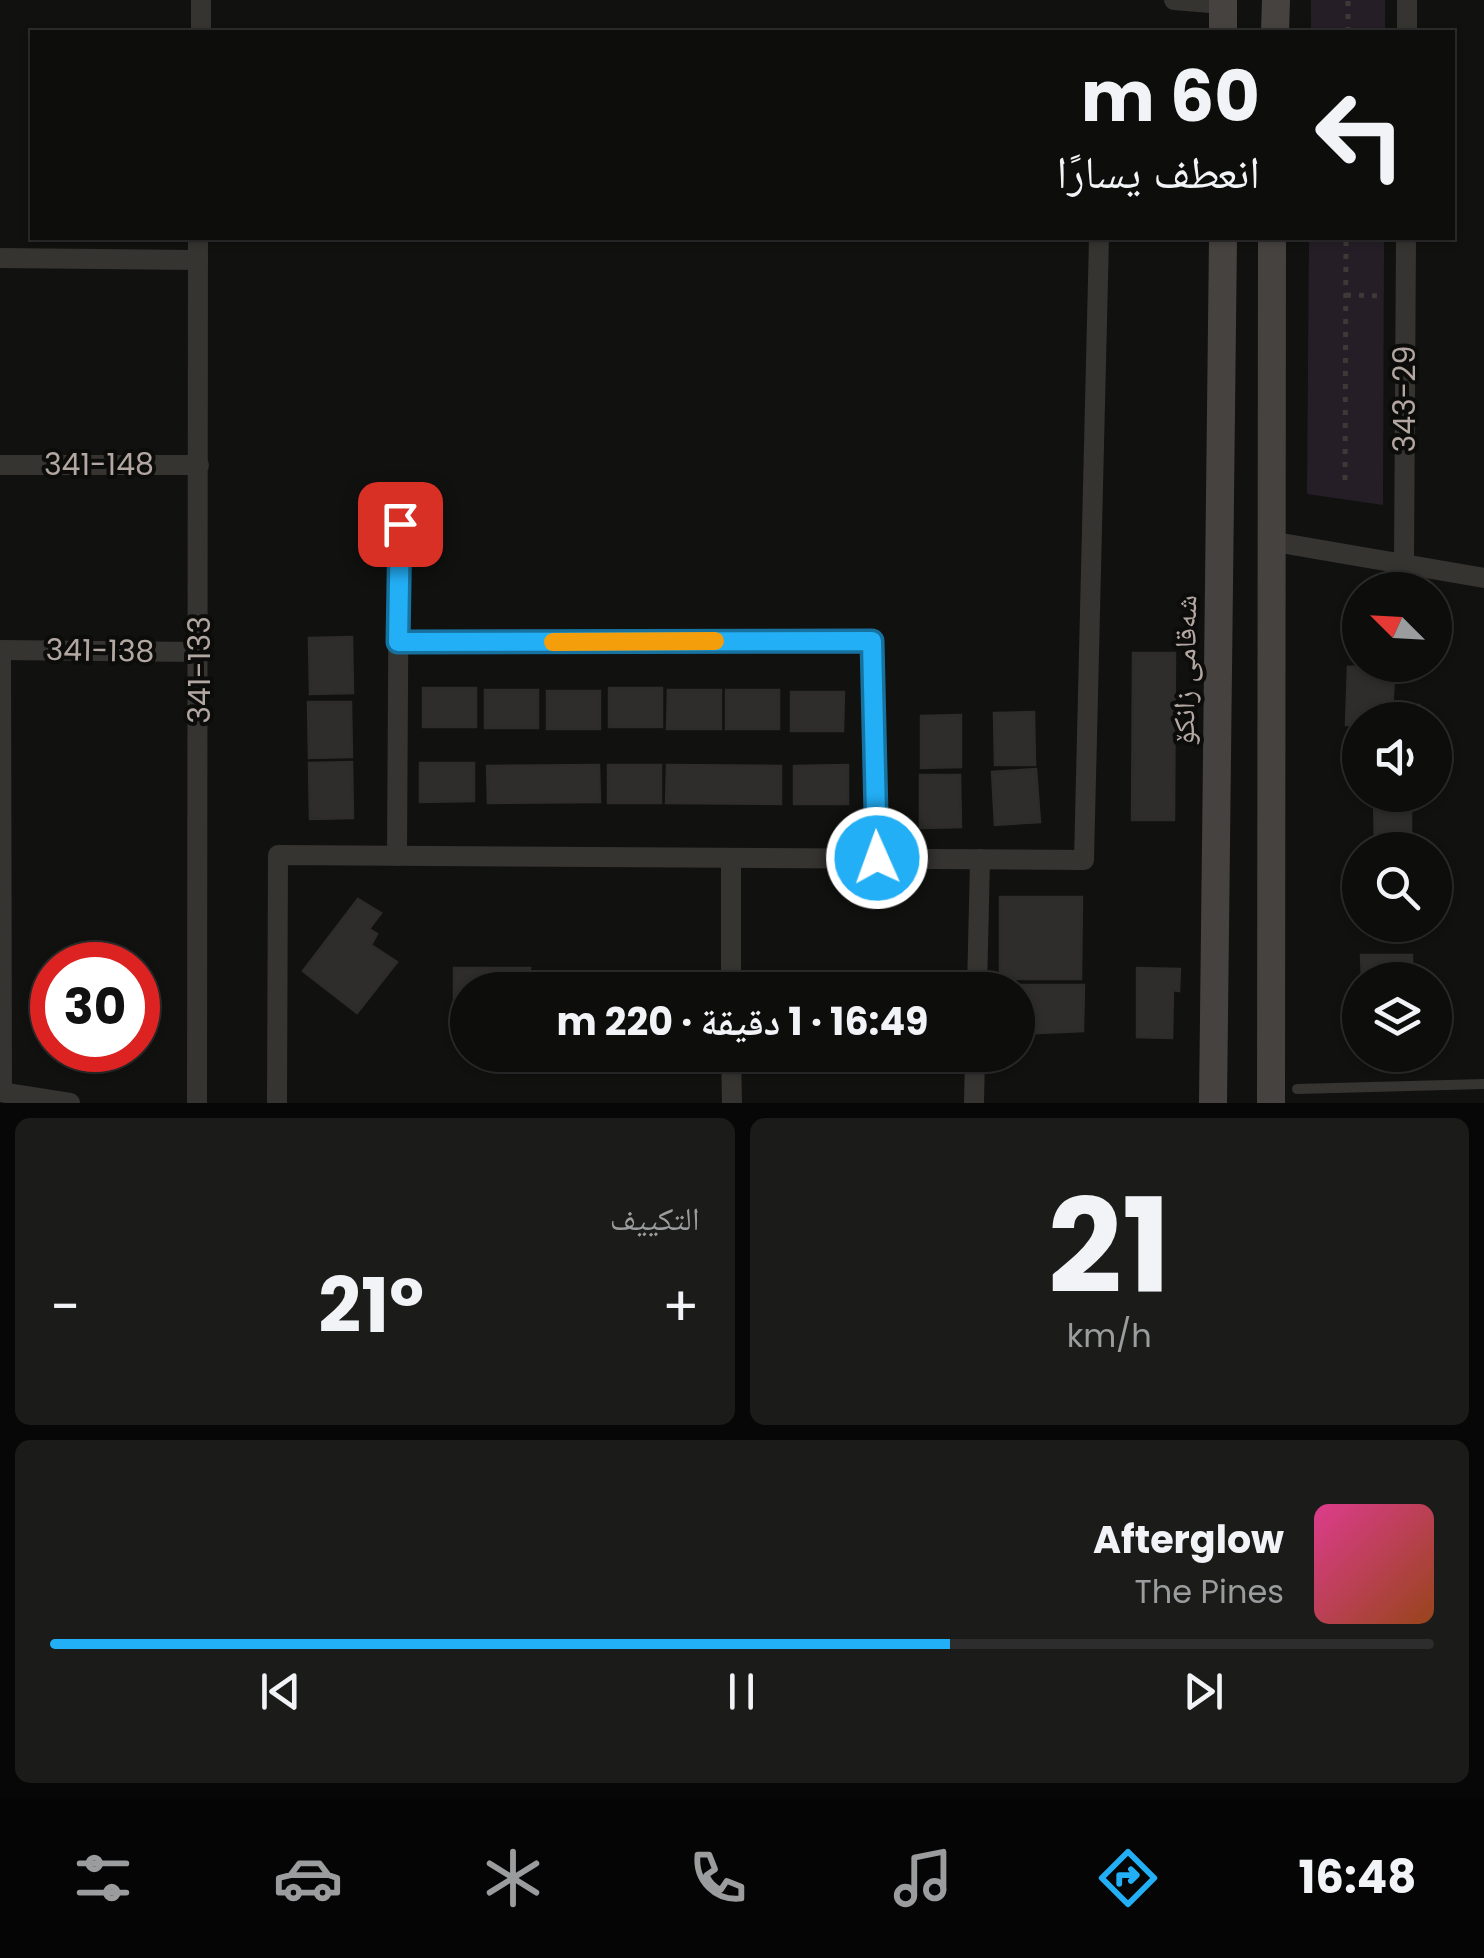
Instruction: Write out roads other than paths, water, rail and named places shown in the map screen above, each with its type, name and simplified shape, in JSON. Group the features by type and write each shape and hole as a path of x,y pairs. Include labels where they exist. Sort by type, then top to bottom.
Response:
{"main road":[{"path":"1275,30 1276,0"},
{"name":"شەقامی زانکۆ","path":"1214,1103 1223,240"},
{"path":"1272,240 1272,1103"}],"street":[{"path":"201,0 201,30"},
{"path":"1174,0 1223,12"},
{"path":"1406,30 1407,0"},
{"name":"341-133","path":"197,1103 198,240"},
{"path":"277,1103 278,855 1084,860 1099,240"},
{"name":"343-29","path":"1404,561 1406,240"},
{"path":"0,258 198,260"},
{"name":"341-148","path":"0,465 198,465"},
{"path":"397,856 400,524"},
{"path":"1270,541 1404,561 1484,578"},
{"path":"398,642 872,641 877,858"},
{"path":"0,650 1,1092 70,1103"},
{"name":"341-138","path":"0,650 200,652"},
{"path":"731,858 731,972"},
{"path":"977,972 980,859"},
{"path":"732,1072 732,1103"},
{"path":"974,1103 975,1072"}],"lane":[{"path":"1297,1090 1484,1084"}]}
